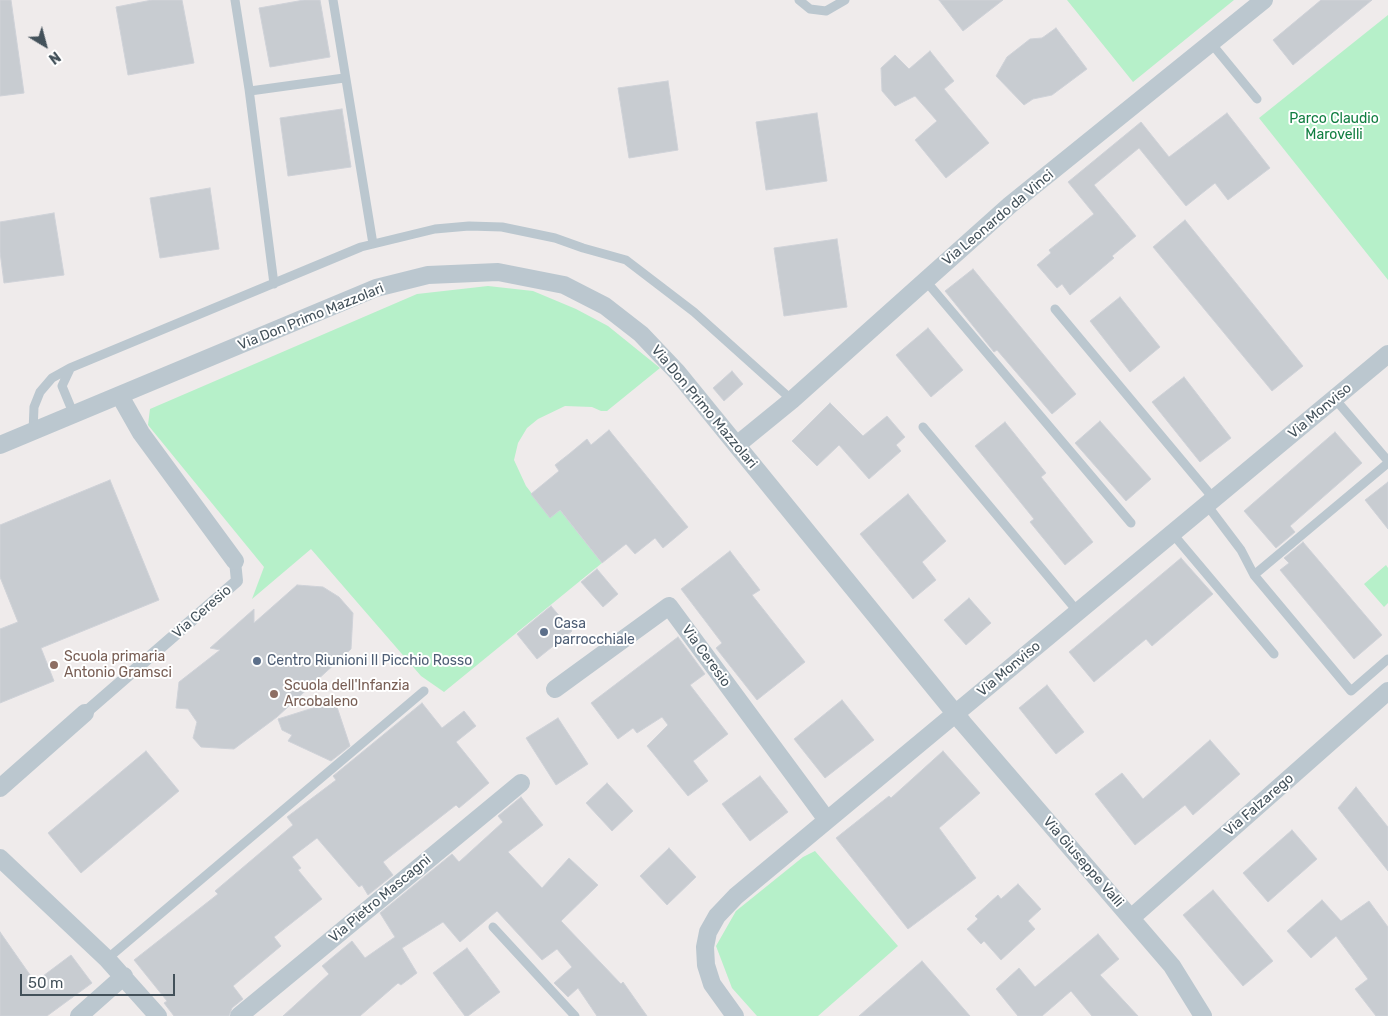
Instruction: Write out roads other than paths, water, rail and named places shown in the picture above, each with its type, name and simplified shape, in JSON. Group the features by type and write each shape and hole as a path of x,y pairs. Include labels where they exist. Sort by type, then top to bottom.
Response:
{"street":[{"name":"Via Leonardo da Vinci","path":"738,444 792,400 1010,205 1264,0"},
{"name":"Via Don Primo Mazzolari","path":"0,445 376,288 428,275 498,272 564,285 605,306 641,334 666,360 738,444 955,713"},
{"name":"Via Monviso","path":"735,1016 712,984 706,965 705,947 708,932 717,916 736,896 1388,354"},
{"name":"Via Ceresio","path":"0,788 237,581 235,561 141,433 120,396"},
{"name":"Via Ceresio","path":"555,689 669,606 827,820"},
{"name":"Via Falzarego","path":"1130,918 1388,691"},
{"name":"Via Giuseppe Valli","path":"955,713 1182,979 1203,1016"},
{"name":"Via Pietro Mascagni","path":"239,1016 521,783"},
{"path":"0,858 107,959 158,1016"},
{"path":"79,1016 124,976"}],"lane":[{"path":"235,0 250,91 274,284"},
{"path":"333,0 344,78 373,244"},
{"path":"799,0 810,8 826,11 845,0"},
{"path":"1211,43 1257,99"},
{"path":"250,91 344,78"},
{"path":"32,432 34,407 40,392 52,378 70,368 321,263 373,244 435,229 469,226 502,227 555,238 626,260 694,312 792,400"},
{"path":"925,280 1131,524"},
{"path":"1055,309 1210,502 1241,550 1254,575 1351,691 1388,660"},
{"path":"70,368 62,386 74,415"},
{"path":"1254,575 1388,462 1335,398"},
{"path":"924,427 1078,612"},
{"path":"1172,533 1274,654"},
{"path":"107,959 424,691"},
{"path":"493,927 575,1016"}],"place":[{"name":"Casa parrocchiale","path":"544,632"},
{"name":"Centro Riunioni Il Picchio Rosso","path":"257,661"},
{"name":"Scuola primaria Antonio Gramsci","path":"54,665"},
{"name":"Scuola dell'Infanzia Arcobaleno","path":"274,694"}],"park label":[{"name":"Parco Claudio Marovelli","path":"1334,128"}]}
